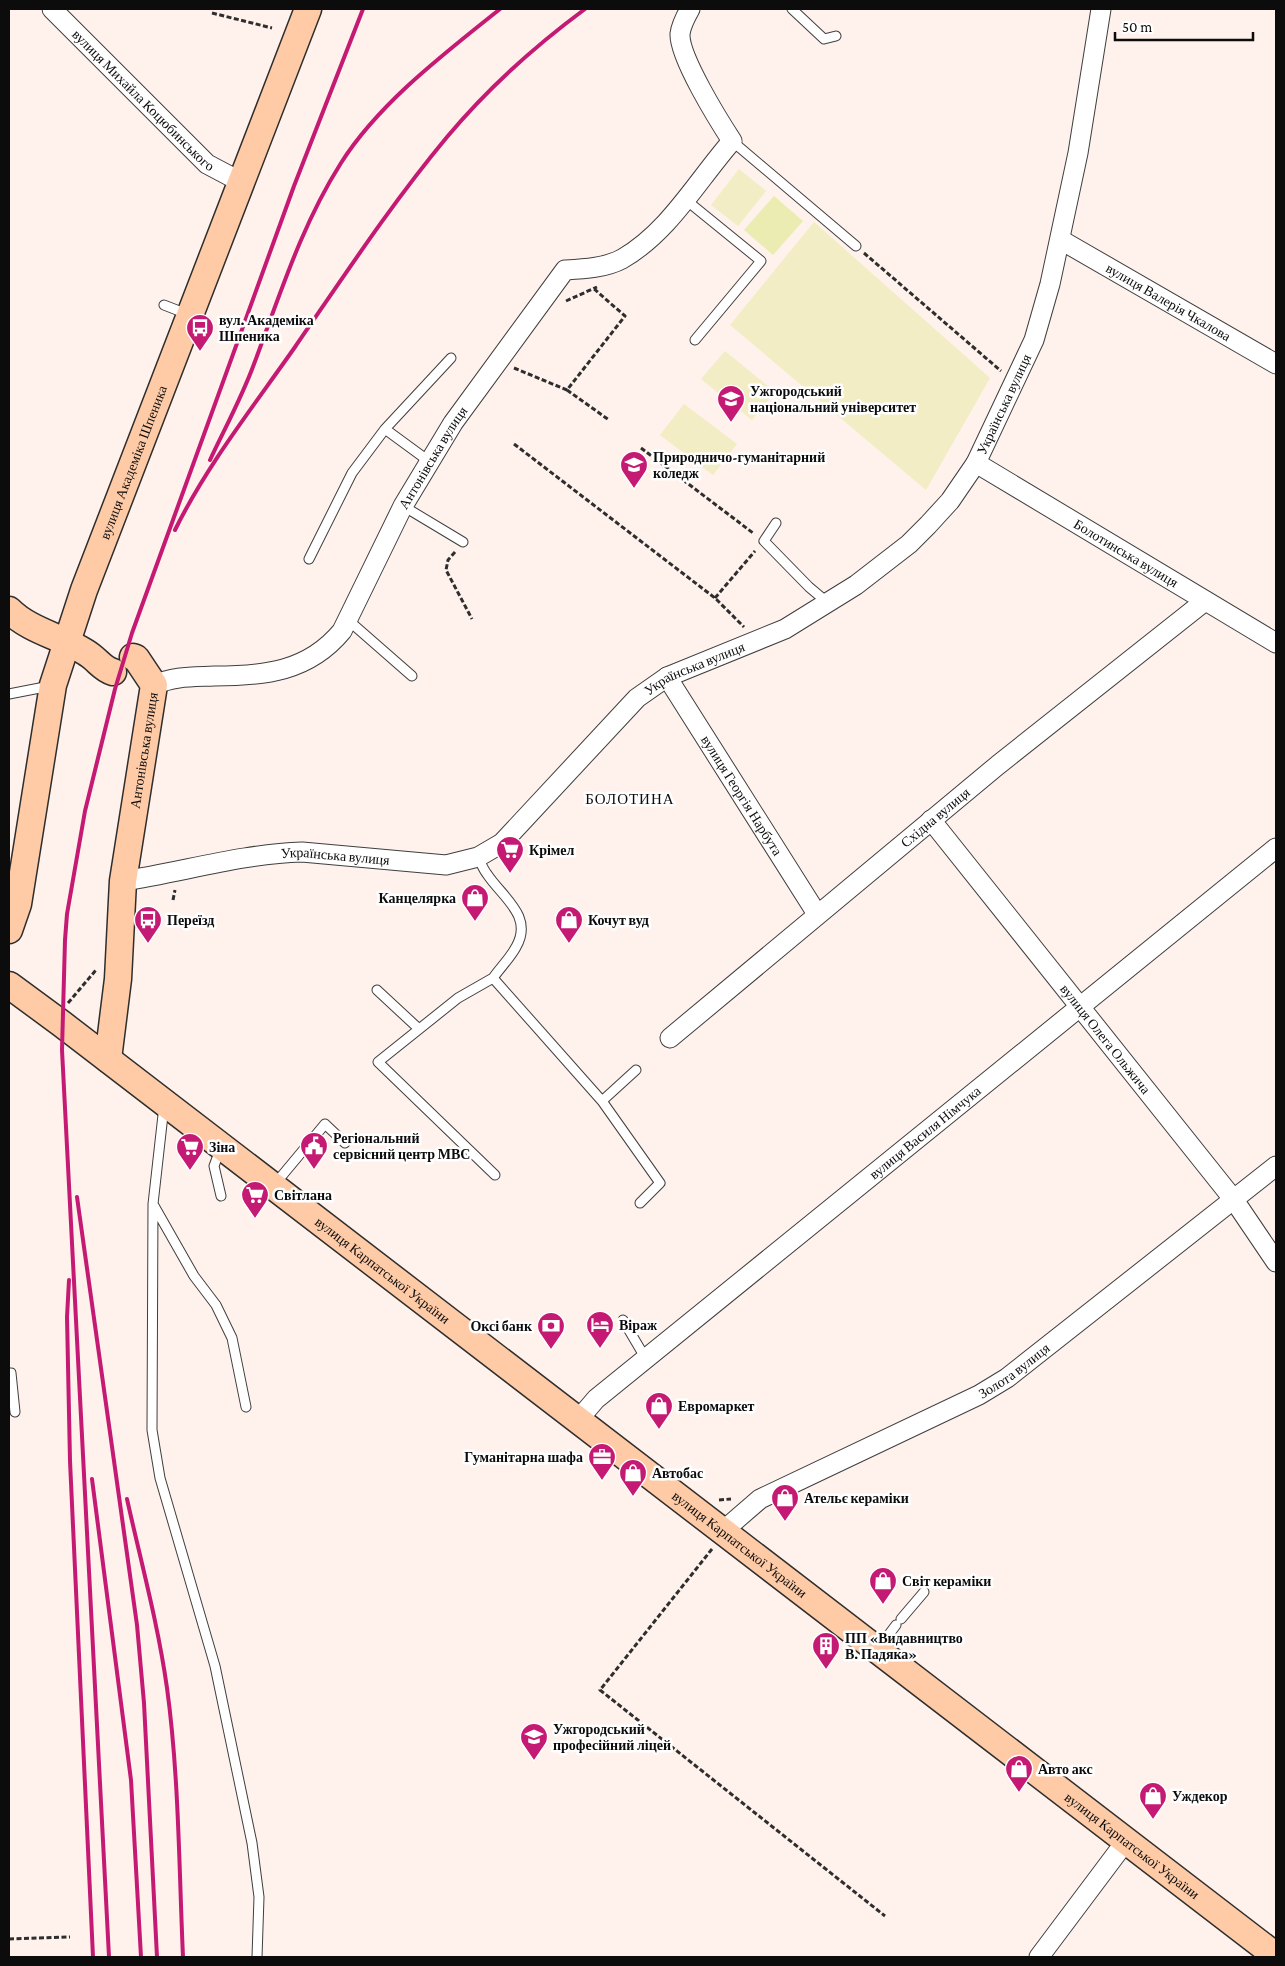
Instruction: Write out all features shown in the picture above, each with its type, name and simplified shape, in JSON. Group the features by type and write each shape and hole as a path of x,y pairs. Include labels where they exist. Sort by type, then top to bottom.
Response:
{"main road":[{"name":"вулиця Академіка Шпеника","path":"9,930 18,904 54,685 66,644 84,590 308,9"},
{"path":"9,610 27,624 91,655 106,670 131,669"},
{"name":"Антонівська вулиця","path":"123,881 131,669"},
{"path":"108,1059 118,979 123,881"},
{"name":"вулиця Карпатської України","path":"9,986 108,1059 164,1104 578,1420 718,1539 877,1650 1276,1956"}],"street":[{"name":"вулиця Михайла Коцюбинського","path":"52,9 207,164 241,182"},
{"path":"690,9 680,34 684,50 715,115 732,141"},
{"name":"Українська вулиця","path":"123,881 178,873 248,856 278,853 302,852 446,865 478,857 502,843 637,698 667,678 785,629 856,585 909,544 950,501 976,463 1034,340 1061,240 1078,152 1101,9"},
{"name":"Антонівська вулиця","path":"131,669 168,679 184,676 248,675 289,668 322,652 342,631 403,506 453,423 565,270 593,268 621,259 654,234 686,200 705,172 732,141"},
{"name":"вулиця Валерія Чкалова","path":"1061,240 1276,364"},
{"name":"Болотинська вулиця","path":"976,463 1276,643"},
{"name":"Східна вулиця","path":"670,1038 931,820 1205,602"},
{"name":"вулиця Георгія Нарбута","path":"667,678 818,914"},
{"name":"вулиця Олега Ольжича","path":"931,820 1234,1200 1276,1262"},
{"name":"вулиця Василя Німчука","path":"578,1420 596,1399 646,1358 1080,1009 1276,848"},
{"name":"Золота вулиця","path":"718,1539 760,1499 979,1395 1007,1378 1276,1166"},
{"path":"1039,1957 1126,1841"}],"lane":[{"path":"792,9 824,39 836,36"},
{"path":"732,141 856,246"},
{"path":"686,200 761,261 695,340"},
{"path":"164,305 190,316"},
{"path":"310,559 352,473 385,429 451,358"},
{"path":"385,429 430,462"},
{"path":"403,506 463,542"},
{"path":"776,523 764,541 809,587 828,603"},
{"path":"348,620 412,676"},
{"path":"9,694 54,685"},
{"path":"478,857 487,875 515,907 521,919 522,932 516,946 493,978 458,998 378,1062 495,1175"},
{"path":"493,978 602,1101 660,1183 640,1203"},
{"path":"376,990 419,1030"},
{"path":"602,1101 636,1070"},
{"path":"164,1104 153,1204 152,1430 160,1478 215,1666 252,1843 258,1897 257,1957"},
{"path":"273,1186 325,1124 345,1143"},
{"path":"221,1196 214,1166 222,1147"},
{"path":"153,1204 194,1276 216,1305 232,1338 246,1407"},
{"path":"624,1320 646,1358"},
{"path":"9,1372 11,1373 15,1412"},
{"path":"877,1650 924,1592"}],"path":[{"path":"212,13 272,28"},
{"path":"856,246 1014,382"},
{"path":"560,304 600,286"},
{"path":"567,390 625,316 593,288"},
{"path":"510,372 519,360"},
{"path":"517,369 567,390 609,420"},
{"path":"514,444 715,598 744,628 752,643"},
{"path":"641,448 764,541 715,598"},
{"path":"463,542 448,560 446,570 472,620"},
{"path":"68,1003 100,965"},
{"path":"719,1500 735,1498"},
{"path":"718,1539 600,1690 884,1916"},
{"path":"9,1939 70,1937"}],"green space":[{"path":"774,196 803,221 773,255 744,230"}],"shaded area":[{"path":"739,169 766,191 738,226 711,205"},
{"path":"814,222 990,378 926,490 730,325"},
{"path":"725,351 775,392 752,420 701,379"},
{"path":"684,404 737,444 713,475 660,435"}],"railway":[{"path":"109,1957 62,1050 67,914 85,811 115,689 132,633 294,186 363,9"},
{"path":"210,460 239,400 282,287 314,211 341,163 374,120 414,80 500,9"},
{"path":"175,530 201,482 231,437 369,240 427,162 447,137 495,85 530,53 585,9"},
{"path":"77,1197 137,1625 144,1703 157,1957"},
{"path":"69,1280 67,1317 70,1461 93,1957"},
{"path":"92,1479 131,1780 141,1957"},
{"path":"127,1499 154,1617 167,1688 174,1754 183,1957"}],"place":[{"name":"вул. Академіка Шпеника","path":"200,352"},
{"name":"Ужгородський національний університет","path":"731,423"},
{"name":"Природничо-гуманітарний коледж","path":"634,489"},
{"name":"Крімел","path":"510,874"},
{"name":"Канцелярка","path":"475,922"},
{"name":"Переїзд","path":"148,944"},
{"name":"Кочут вуд","path":"569,944"},
{"name":"Регіональний сервісний центр МВС","path":"314,1170"},
{"name":"Зіна","path":"190,1171"},
{"name":"Світлана","path":"255,1219"},
{"name":"Віраж","path":"600,1349"},
{"name":"Оксі банк","path":"551,1350"},
{"name":"Евромаркет","path":"659,1430"},
{"name":"Гуманітарна шафа","path":"602,1481"},
{"name":"Автобас","path":"633,1497"},
{"name":"Ательє кераміки","path":"785,1522"},
{"name":"Світ кераміки","path":"883,1605"},
{"name":"ПП «Видавництво В. Падяка»","path":"826,1670"},
{"name":"Ужгородський професійний ліцей","path":"534,1761"},
{"name":"Авто акс","path":"1019,1793"},
{"name":"Уждекор","path":"1153,1820"}],"district":[{"name":"БОЛОТИНА","path":"630,799"}]}
